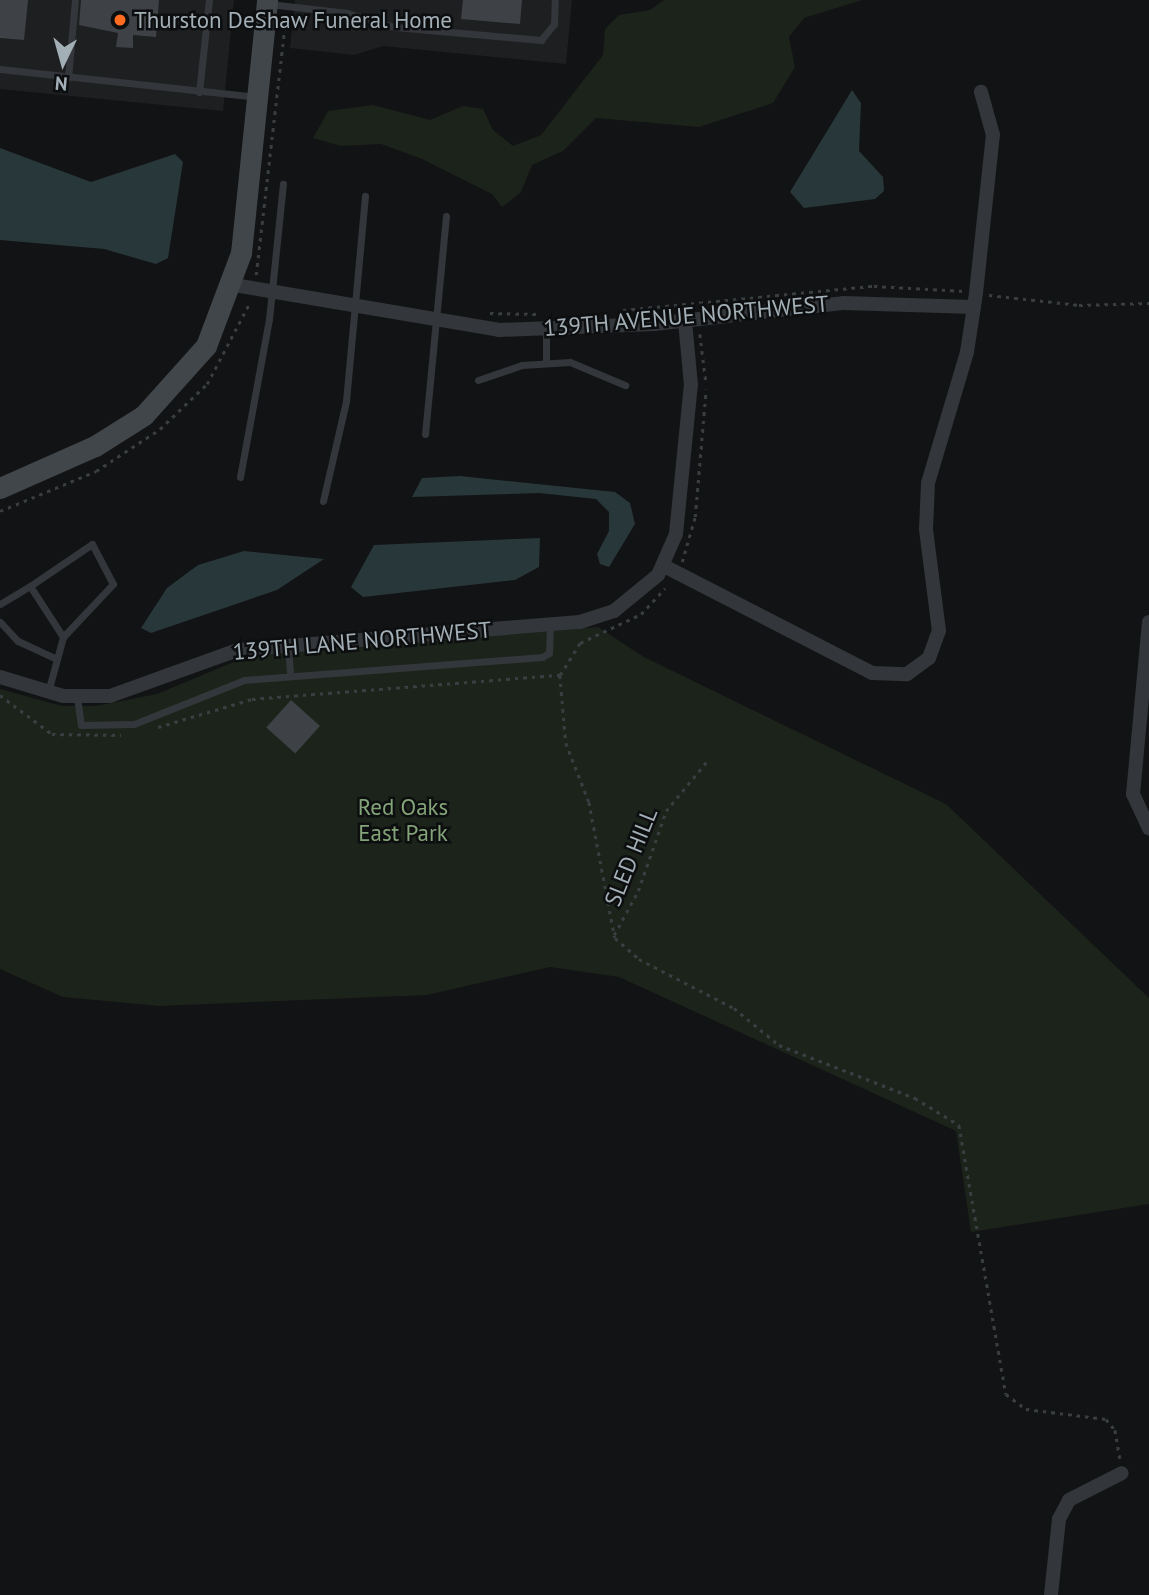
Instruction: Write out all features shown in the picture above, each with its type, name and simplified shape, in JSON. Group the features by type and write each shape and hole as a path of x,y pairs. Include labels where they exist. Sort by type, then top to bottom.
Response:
{"street":[{"path":"0,488 78,455 144,415 206,346 234,285 267,2"},
{"path":"685,321 691,400 676,534 664,566 872,673 916,669 933,652 939,631 926,529 932,460 974,307 993,135 981,92"},
{"name":"139TH AVENUE NORTHWEST","path":"234,285 272,295 437,323 546,330 685,321 857,302 974,307"},
{"name":"139TH LANE NORTHWEST","path":"0,677 48,693 77,697 131,692 220,653 288,644 550,625 598,618 643,592 664,566"},
{"path":"1149,622 1133,777 1139,815 1149,828"},
{"path":"1051,1595 1059,1519 1069,1500 1122,1474"}],"lane":[{"path":"68,78 75,0"},
{"path":"199,92 209,0"},
{"path":"267,2 347,13 395,27 541,40 554,24 555,0"},
{"path":"0,69 257,97"},
{"path":"240,477 272,295 283,184"},
{"path":"323,501 346,401 365,196"},
{"path":"425,434 446,216"},
{"path":"546,330 546,362"},
{"path":"478,380 546,362 583,365 625,385"},
{"path":"0,604 30,586 85,544 92,544 111,569 113,584 64,637 54,658 48,693"},
{"path":"30,586 64,637"},
{"path":"0,622 18,641 54,658"},
{"path":"77,697 81,724 134,724 172,713 222,687 290,673 542,657 549,653 550,625"},
{"path":"288,644 290,673"}],"path":[{"path":"274,278 256,274 285,26"},
{"path":"611,311 874,285 963,291"},
{"path":"989,295 1079,304 1149,303"},
{"path":"484,313 548,314"},
{"path":"560,675 566,743 589,802 614,935 639,959 723,1001 779,1045 915,1098 959,1125 1006,1394 1026,1409 1112,1423 1122,1474"},
{"name":"SLED HILL","path":"614,935 671,801 708,760"}],"shaded area":[{"path":"0,0 234,0 223,111 0,89"},
{"path":"295,0 572,0 566,64 383,46 354,55 290,48"},
{"path":"852,90 861,103 859,151 883,177 884,191 875,199 804,208 790,192"},
{"path":"0,148 91,182 175,154 183,162 168,258 156,264 104,249 0,240"},
{"path":"460,476 615,492 630,503 635,524 609,567 600,564 597,554 609,531 609,512 596,499 539,493 412,497 422,478"},
{"path":"540,538 539,567 515,580 363,597 351,587 374,545"},
{"path":"244,551 324,559 277,590 151,633 141,628 167,588 198,565"}],"green space":[{"path":"664,0 862,0 804,18 789,37 795,67 773,103 699,127 596,118 563,151 532,165 521,192 502,207 492,194 422,159 381,144 341,146 313,138 328,111 373,105 430,120 463,106 483,109 493,130 513,146 541,135 603,55 605,29 619,15 650,10"},
{"name":"Red Oaks East Park","path":"598,627 644,657 946,804 1149,998 1149,1204 971,1232 956,1131 619,977 550,967 427,995 159,1006 63,997 0,969 0,689 62,706 96,706 157,694 248,656"}],"building":[{"path":"0,0 28,0 24,40 0,38"},
{"name":"Thurston DeShaw Funeral Home","path":"81,0 159,0 156,37 133,35 133,48 116,47 118,33 79,25"},
{"path":"463,0 522,0 520,24 461,19"},
{"path":"291,700 320,726 295,754 266,727"}],"place":[{"name":"Thurston DeShaw Funeral Home","path":"120,20"}]}
